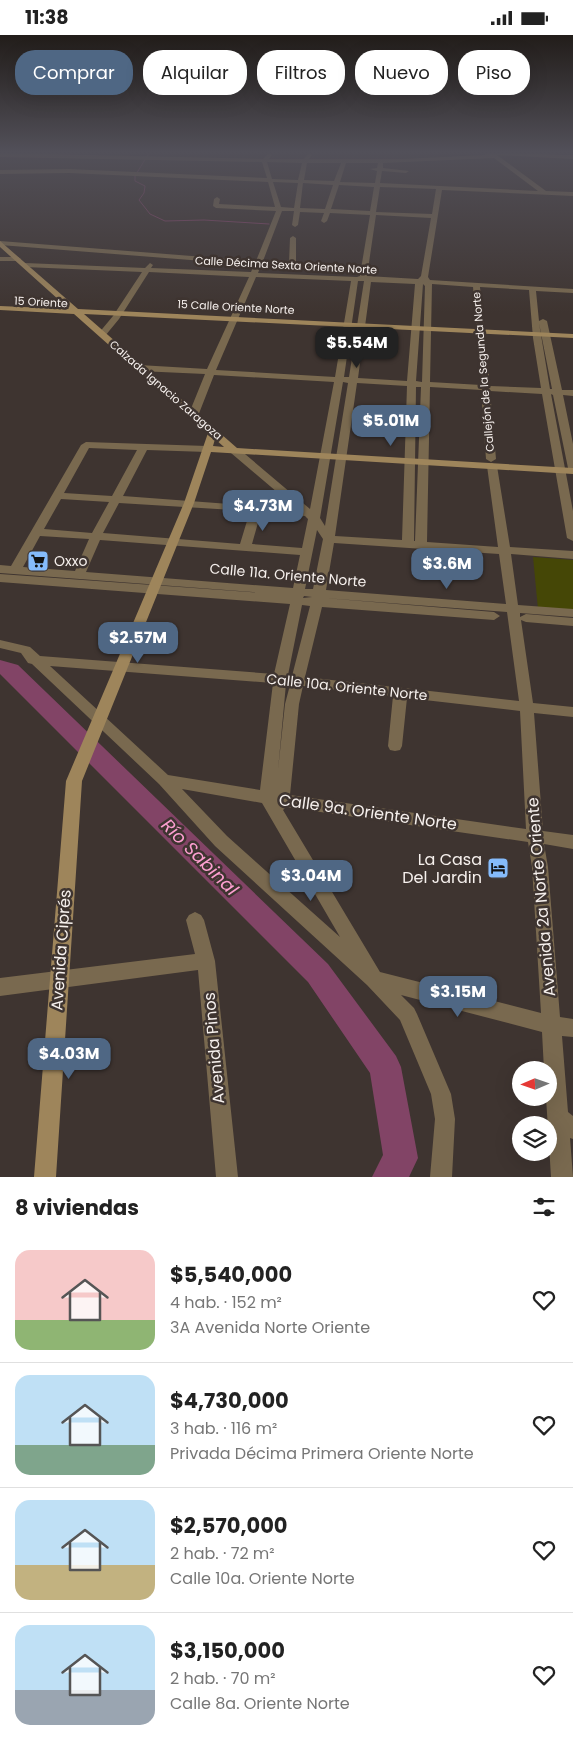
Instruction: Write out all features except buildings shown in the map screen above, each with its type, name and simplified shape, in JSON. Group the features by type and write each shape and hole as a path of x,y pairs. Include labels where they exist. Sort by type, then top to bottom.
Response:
{"street":[{"path":"220,206 433,216"},
{"path":"194,416 209,375 259,262 279,210 278,206"},
{"path":"295,225 298,206"},
{"path":"324,221 329,206"},
{"path":"374,206 362,279 349,327 280,679 275,802 306,861 374,979 551,1025 573,1028"},
{"path":"415,545 410,457 414,330 424,283 435,206"},
{"path":"292,265 293,238"},
{"path":"0,243 54,260 157,255 292,265 362,279"},
{"name":"Calzada Ignacio Zaragoza","path":"0,243 194,416 210,441"},
{"path":"102,334 118,315 157,255"},
{"path":"0,259 18,259"},
{"name":"Calle Décima Sexta Oriente Norte","path":"28,268 54,260 145,272 251,277 362,279 573,291"},
{"path":"275,802 296,681 318,597 329,539 360,328 362,279"},
{"path":"415,545 422,458 427,331 424,283"},
{"name":"Callejón de la Segunda Norte","path":"476,286 491,462 503,551 514,613"},
{"path":"536,289 547,394 558,466 573,538"},
{"name":"15 Oriente","path":"0,310 80,314"},
{"name":"15 Calle Oriente Norte","path":"80,314 427,331 573,336"},
{"path":"15,570 86,445 143,448 210,441 326,452 573,467 559,395 542,336"},
{"name":"15 Calle Oriente Norte","path":"542,336 573,340"},
{"path":"143,372 547,394 573,399"},
{"path":"559,395 573,393"},
{"path":"210,441 235,451 326,452"},
{"name":"Avenida Ciprés","path":"45,1177 58,981 75,776 174,541 210,441"},
{"name":"Calzada Ignacio Zaragoza","path":"225,442 311,515 329,539"},
{"path":"79,575 114,501 143,448"},
{"path":"58,496 114,501 189,503 311,515"},
{"path":"244,547 257,509"},
{"path":"38,531 306,552"},
{"path":"329,539 573,555"},
{"name":"Calle 11a. Oriente Norte","path":"0,569 79,575 155,585"},
{"name":"Calle 11a. Oriente Norte","path":"0,578 155,585 318,597 514,613 573,622"},
{"name":"Calle 11a. Oriente Norte","path":"514,613 573,613"},
{"name":"Avenida 2a Norte Oriente","path":"514,613 527,707 535,837 540,867 551,1025 565,1123 562,1177"},
{"path":"0,644 25,650 97,722 164,780 221,841 374,979 407,1014 441,1094 444,1119 440,1177"},
{"name":"Calle 10a. Oriente Norte","path":"33,660 280,679 573,712"},
{"path":"395,746 400,693"},
{"name":"Calle 9a. Oriente Norte","path":"164,780 275,802 573,842"},
{"name":"Avenida Pinos","path":"195,920 206,961 227,1177"},
{"path":"0,987 206,961"}],"shaded area":[{"path":"533,557 573,560 573,611 538,609"}],"waterway":[{"path":"144,206 150,214 165,221 204,220 269,224"},
{"name":"Río Sabinal","path":"0,667 10,670 318,973 385,1067 401,1158 389,1177"}],"place":[{"name":"Oxxo","path":"38,561"},
{"name":"La Casa Del Jardin","path":"498,868"}]}
